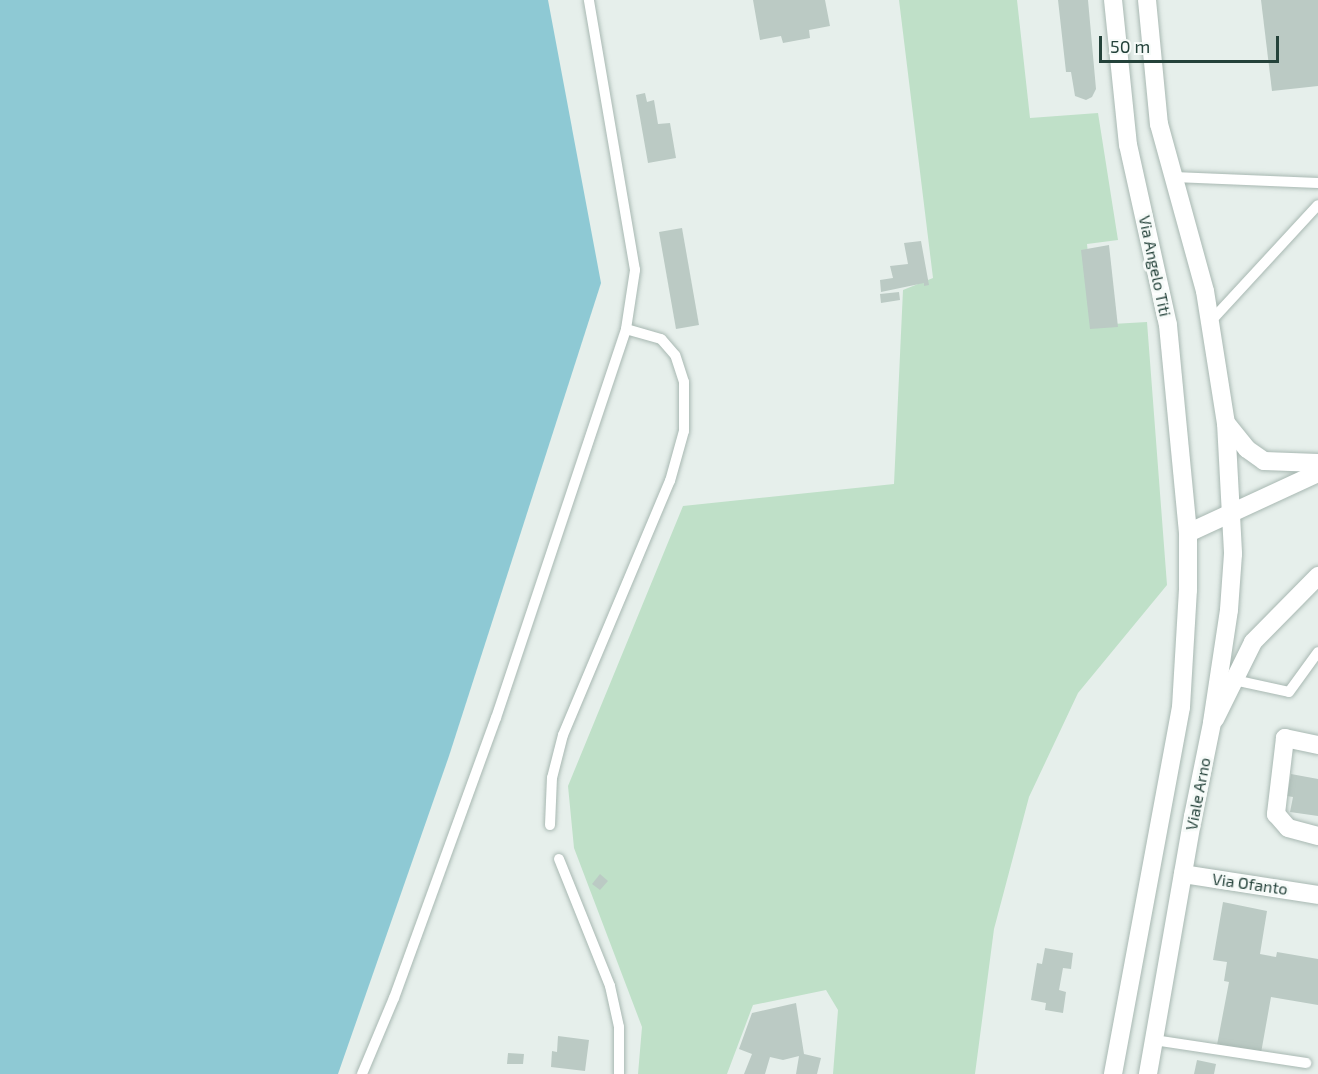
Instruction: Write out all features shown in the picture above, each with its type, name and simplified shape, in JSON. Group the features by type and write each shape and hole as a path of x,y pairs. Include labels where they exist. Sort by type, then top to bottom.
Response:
{"main road":[{"name":"Via Angelo Titi","path":"1113,0 1128,145 1168,325 1188,533"},
{"path":"1147,0 1159,124 1205,291 1226,423 1230,512"},
{"path":"1226,423 1247,449 1264,461 1318,463"},
{"path":"1188,533 1318,473"},
{"name":"Viale Arno","path":"1148,1074 1212,723 1229,610 1233,554 1230,512"},
{"name":"Viale Arno","path":"1113,1074 1181,707 1188,590 1188,533"},
{"path":"1212,723 1253,642 1318,576"},
{"path":"1318,745 1285,738 1276,813 1288,828 1318,837"},
{"name":"Via Ofanto","path":"1183,874 1318,894"}],"lane":[{"path":"362,1074 394,998 496,718 626,329 635,270 589,0"},
{"path":"1174,177 1318,183"},
{"path":"1210,322 1318,205"},
{"path":"550,825 552,778 563,735 670,480 684,431 684,382 675,356 661,339 626,329"},
{"path":"1234,680 1289,692 1318,652"},
{"path":"559,859 610,986 619,1026 619,1074"},
{"path":"1154,1040 1306,1063"}],"green space":[{"path":"899,0 1017,0 1030,118 1098,113 1118,240 1087,244 1095,325 1147,322 1167,585 1078,693 1029,797 994,929 975,1074 833,1074 838,1010 826,990 753,1005 727,1074 638,1074 642,1027 574,848 568,786 683,506 894,484 903,290 933,278"}],"water":[{"path":"0,0 548,0 601,283 449,756 338,1074 0,1074"}],"building":[{"path":"753,0 825,0 830,26 809,30 810,38 783,43 781,36 760,40"},
{"path":"1058,0 1088,0 1096,89 1092,97 1086,100 1075,96 1071,72 1066,72"},
{"path":"1261,0 1318,0 1318,86 1272,91"},
{"path":"645,93 647,102 654,100 658,124 670,123 676,158 648,163 636,95"},
{"path":"682,228 699,325 676,329 659,232"},
{"path":"921,241 929,285 924,286 924,283 881,292 880,280 893,278 890,266 908,264 904,243"},
{"path":"1109,245 1118,327 1090,329 1081,250"},
{"path":"899,292 900,300 881,303 880,294"},
{"path":"1291,774 1318,779 1318,816 1290,812 1293,797 1287,796"},
{"path":"600,874 608,881 600,890 592,884"},
{"path":"1223,902 1267,911 1260,954 1276,957 1277,952 1318,959 1318,1005 1271,997 1261,1053 1217,1045 1229,982 1224,981 1227,962 1213,960"},
{"path":"1045,948 1073,953 1071,969 1063,968 1059,990 1066,992 1063,1013 1045,1010 1046,1003 1031,1000 1037,963 1042,964"},
{"path":"796,1003 804,1054 821,1058 817,1074 796,1074 799,1056 783,1060 770,1057 765,1074 744,1074 752,1054 739,1049 752,1013"},
{"path":"558,1036 589,1040 585,1071 551,1067 552,1051 557,1052"},
{"path":"508,1053 524,1054 523,1064 507,1064"},
{"path":"1197,1060 1216,1064 1214,1074 1194,1074"}]}
